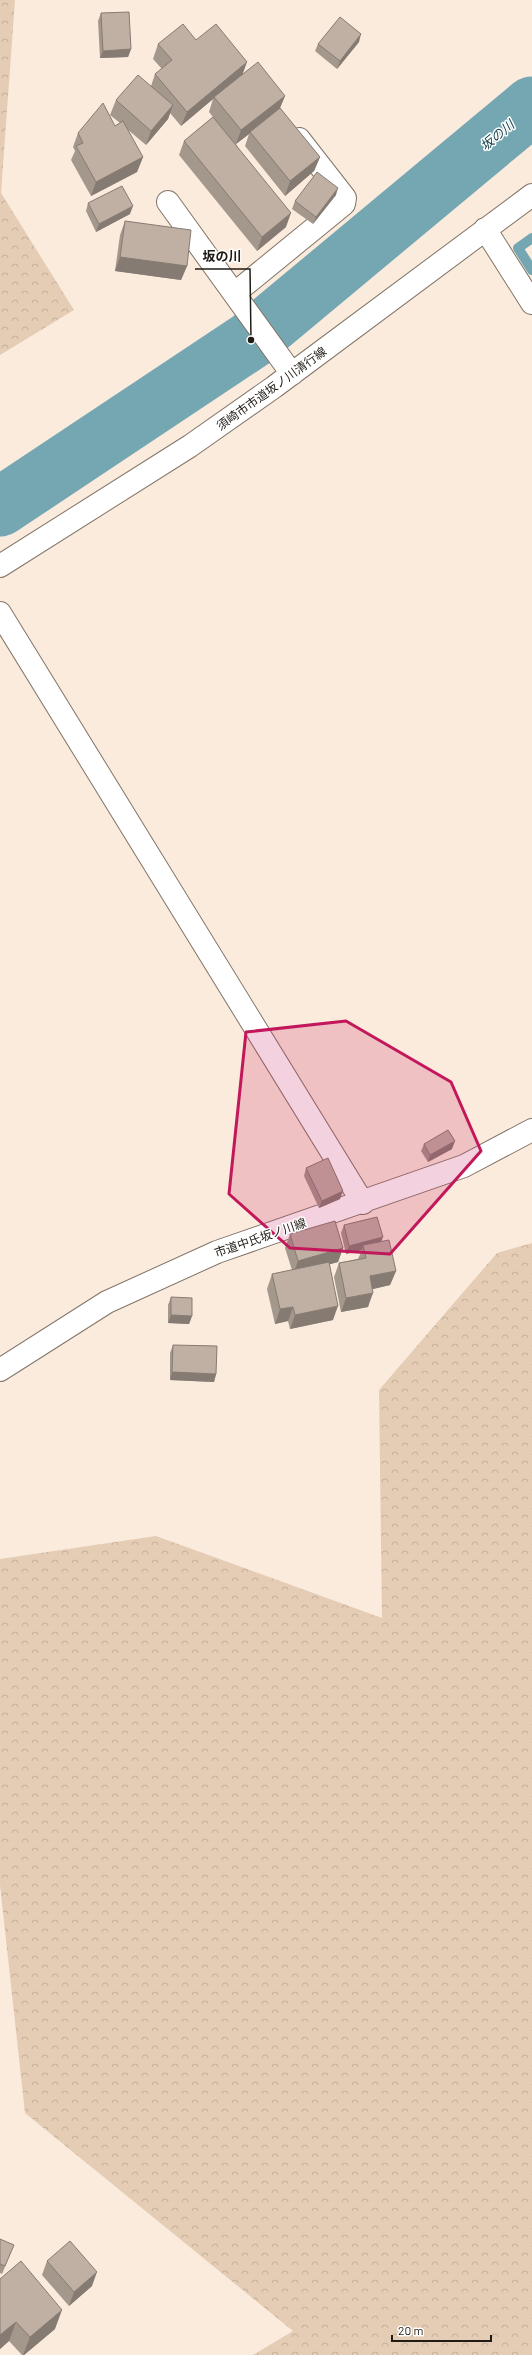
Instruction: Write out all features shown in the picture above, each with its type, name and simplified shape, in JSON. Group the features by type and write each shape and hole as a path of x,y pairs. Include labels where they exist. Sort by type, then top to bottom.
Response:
{"street":[{"path":"238,297 344,204 345,198 285,121"},
{"name":"須崎市市道坂ノ川清行線","path":"0,566 170,459 287,368 532,195"},
{"path":"168,202 238,297 287,368"},
{"path":"485,229 532,304"},
{"path":"0,613 363,1203"},
{"name":"市道中氏坂ノ川線","path":"0,1370 114,1299 218,1252 363,1203 464,1166 532,1130"}],"highlighted area":[{"path":"346,1021 451,1082 481,1151 390,1254 290,1248 229,1194 246,1032"}],"green space":[{"path":"0,0 15,0 1,193 74,310 0,355"},
{"path":"532,1243 532,2355 253,2355 293,2331 25,2113 0,1885 0,1559 156,1536 382,1618 379,1390 497,1253"}],"building":[{"path":"129,12 131,49 103,51 101,13"},
{"path":"340,17 361,34 340,61 318,44"},
{"path":"183,24 196,40 216,24 247,62 187,112 155,74 172,60 158,44"},
{"path":"258,62 285,96 241,130 214,97"},
{"path":"138,75 173,105 151,131 116,100"},
{"path":"103,103 115,126 123,121 143,157 96,182 76,146 83,143 78,133"},
{"path":"280,108 320,157 290,181 250,132"},
{"path":"213,117 291,213 262,237 184,141"},
{"path":"317,172 338,188 316,217 295,201"},
{"path":"122,186 133,206 99,224 88,203"},
{"path":"125,221 191,230 187,266 120,257"},
{"path":"448,1130 455,1141 430,1155 424,1144"},
{"path":"328,1158 343,1191 322,1201 306,1168"},
{"path":"377,1217 383,1237 349,1246 344,1225"},
{"path":"335,1221 343,1248 298,1261 290,1234"},
{"path":"389,1240 396,1271 370,1276 373,1293 346,1298 339,1263 366,1258 363,1245"},
{"path":"329,1262 338,1306 295,1315 293,1307 280,1309 272,1274"},
{"path":"171,1297 192,1298 192,1316 171,1315"},
{"path":"173,1345 217,1346 216,1374 172,1372"},
{"path":"0,2239 14,2245 5,2266 0,2264"},
{"path":"70,2241 97,2272 74,2292 47,2261"},
{"path":"21,2261 62,2310 30,2337 16,2322 0,2335 0,2279"}],"waterway":[{"name":"坂の川","path":"0,507 251,340 532,106"},
{"path":"532,238 518,248 532,270"}],"place":[{"name":"坂の川","path":"251,340"}]}
